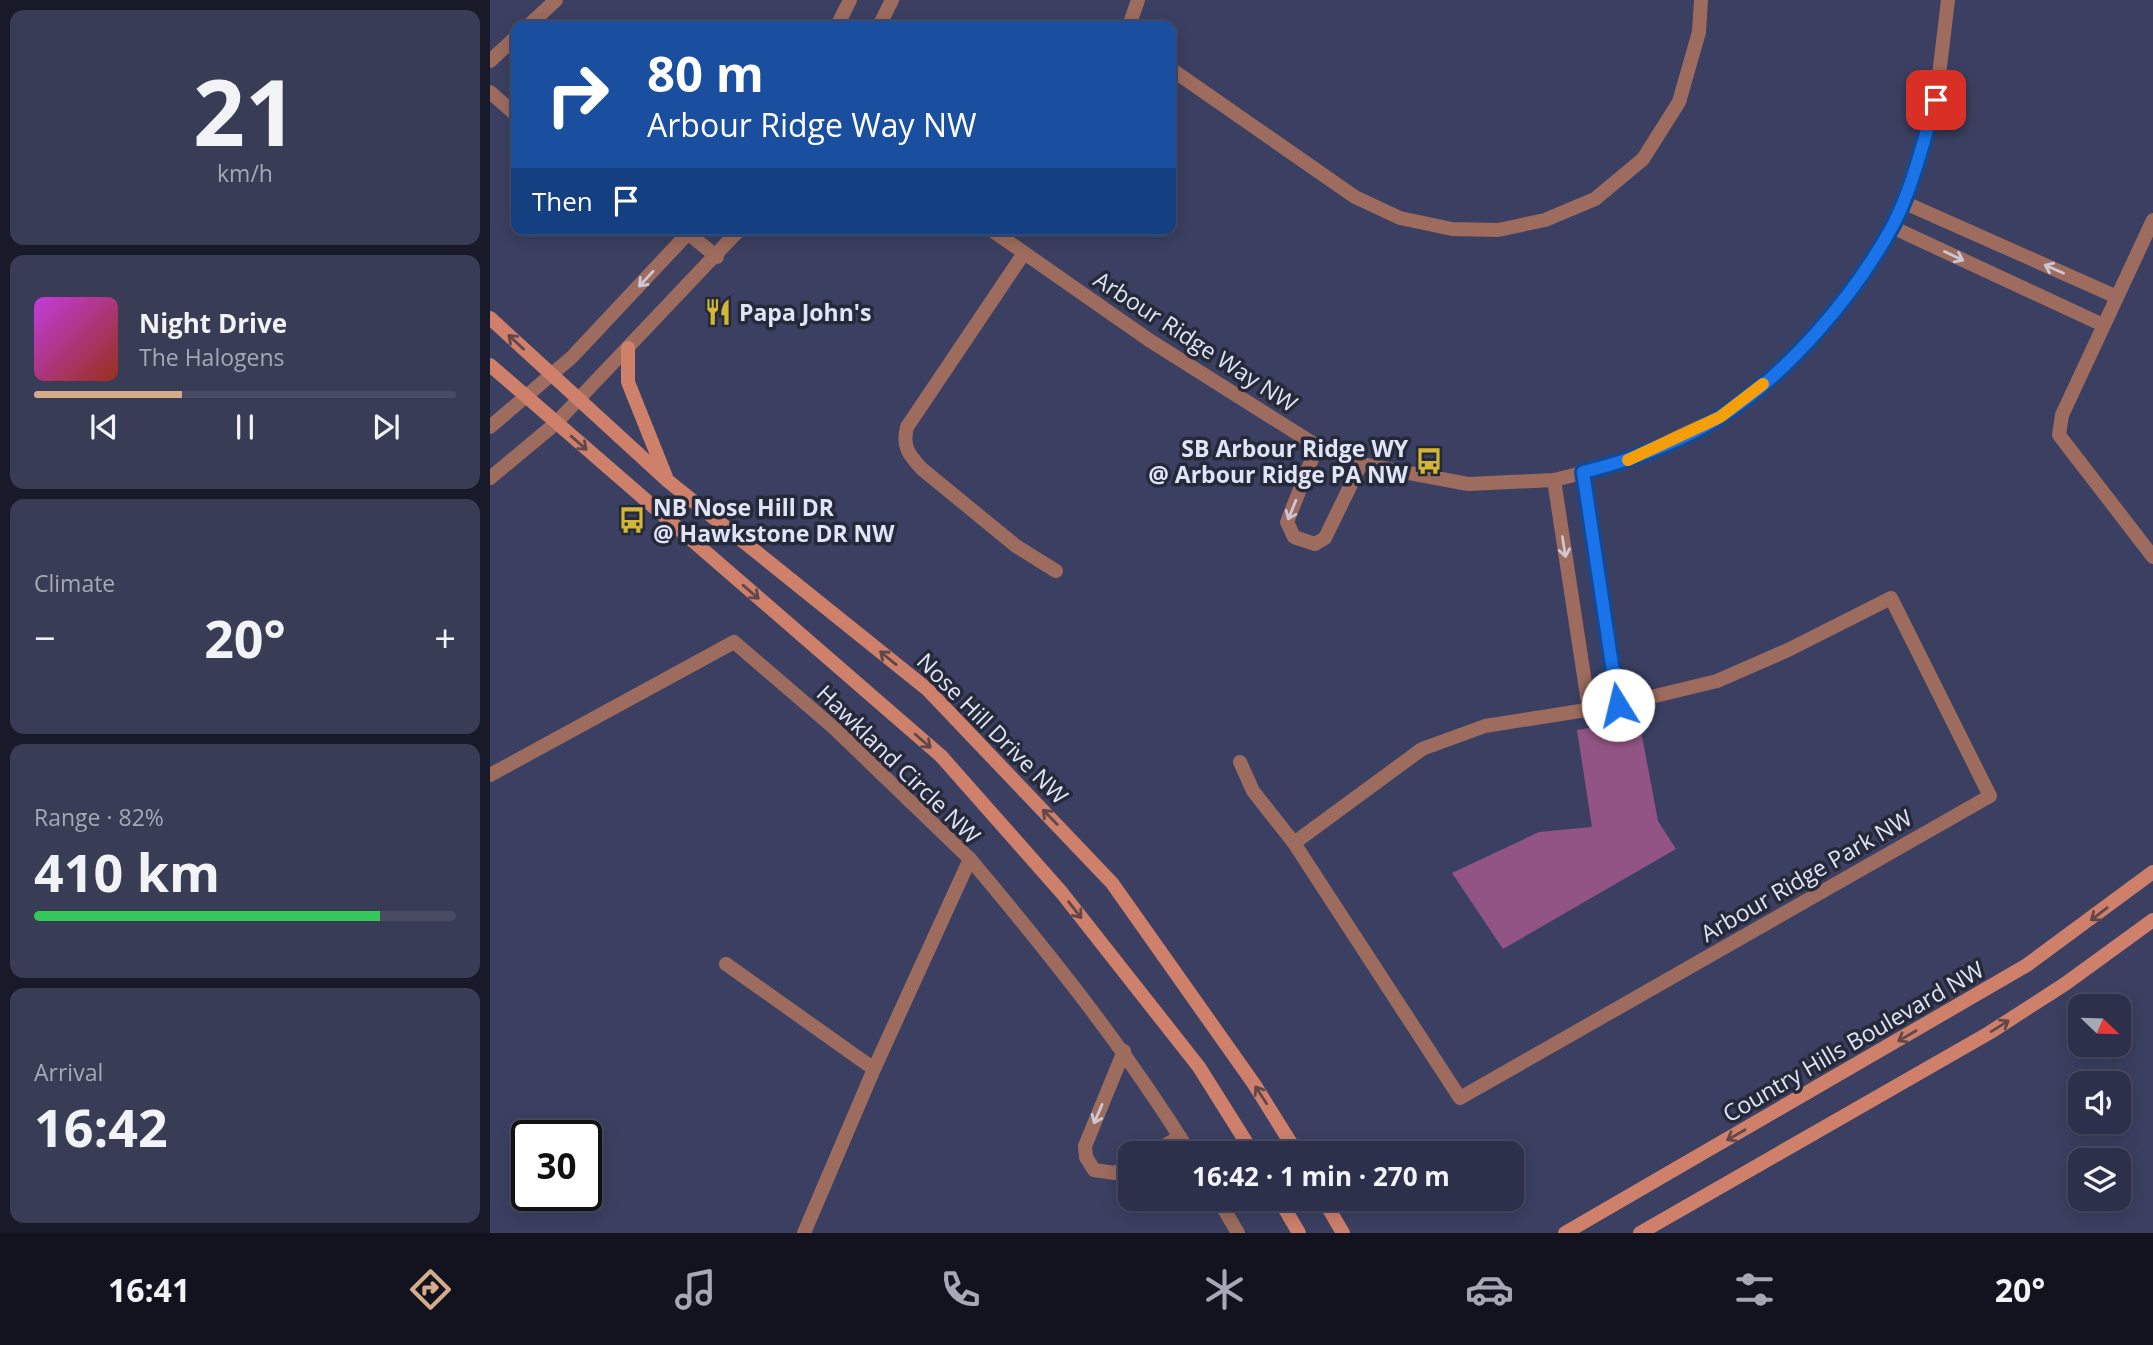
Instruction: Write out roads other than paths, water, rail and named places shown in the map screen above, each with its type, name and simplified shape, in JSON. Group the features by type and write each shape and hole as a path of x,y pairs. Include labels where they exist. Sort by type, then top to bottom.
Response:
{"main road":[{"name":"Nose Hill Drive NW","path":"490,318 577,401 668,481 927,689 1112,883 1254,1084 1290,1141"},
{"path":"628,348 628,382 668,481"},
{"path":"490,365 942,757 1062,892 1182,1045 1245,1141"},
{"name":"Country Hills Boulevard NW","path":"1564,1233 2027,965 2153,872"},
{"path":"1640,1233 1989,1033 2065,985 2153,920"},
{"path":"1286,1211 1299,1233"},
{"path":"1330,1211 1343,1233"}],"street":[{"path":"533,21 556,0"},
{"path":"839,21 850,0"},
{"path":"882,21 892,0"},
{"path":"1131,21 1138,0"},
{"path":"1176,72 1354,197 1400,218 1452,229 1498,230 1545,220 1595,199 1643,159 1679,102 1699,32 1701,0"},
{"name":"Arbour Ridge Way NW","path":"998,235 1149,340 1317,446 1362,464 1468,484 1554,480 1623,463 1720,417 1768,380 1813,336 1851,290 1892,227 1903,202 1936,100 1948,0"},
{"path":"490,61 511,42"},
{"path":"490,92 511,111"},
{"path":"1903,202 2117,297"},
{"path":"2153,219 2062,415 2059,435 2153,557"},
{"path":"1892,227 2103,325"},
{"path":"490,427 551,376 688,235"},
{"path":"694,235 717,257"},
{"path":"490,478 555,424 735,235"},
{"path":"1024,253 907,427 905,446 908,455 922,469 1016,546 1056,571"},
{"path":"1317,446 1287,522 1294,537 1315,544 1325,538 1362,464"},
{"path":"1583,472 1618,705"},
{"path":"1554,480 1589,709"},
{"name":"Arbour Ridge Park NW","path":"1240,762 1252,791 1294,844 1460,1098 1990,796 1891,598 1788,650 1717,681 1618,705 1485,726 1422,749 1294,844"},
{"name":"Hawkland Circle NW","path":"490,775 734,642 833,727 970,859 874,1069 804,1233"},
{"path":"970,859 1037,938 1124,1051 1182,1141"},
{"path":"726,964 874,1069"},
{"path":"1118,1171 1094,1170 1086,1157 1085,1146 1124,1051"},
{"path":"1173,1141 1180,1137"},
{"path":"1225,1211 1238,1233"}],"place":[{"name":"Papa John's","path":"718,312"},
{"name":"SB Arbour Ridge WY @ Arbour Ridge PA NW","path":"1429,461"},
{"name":"NB Nose Hill DR @ Hawkstone DR NW","path":"632,520"}]}
